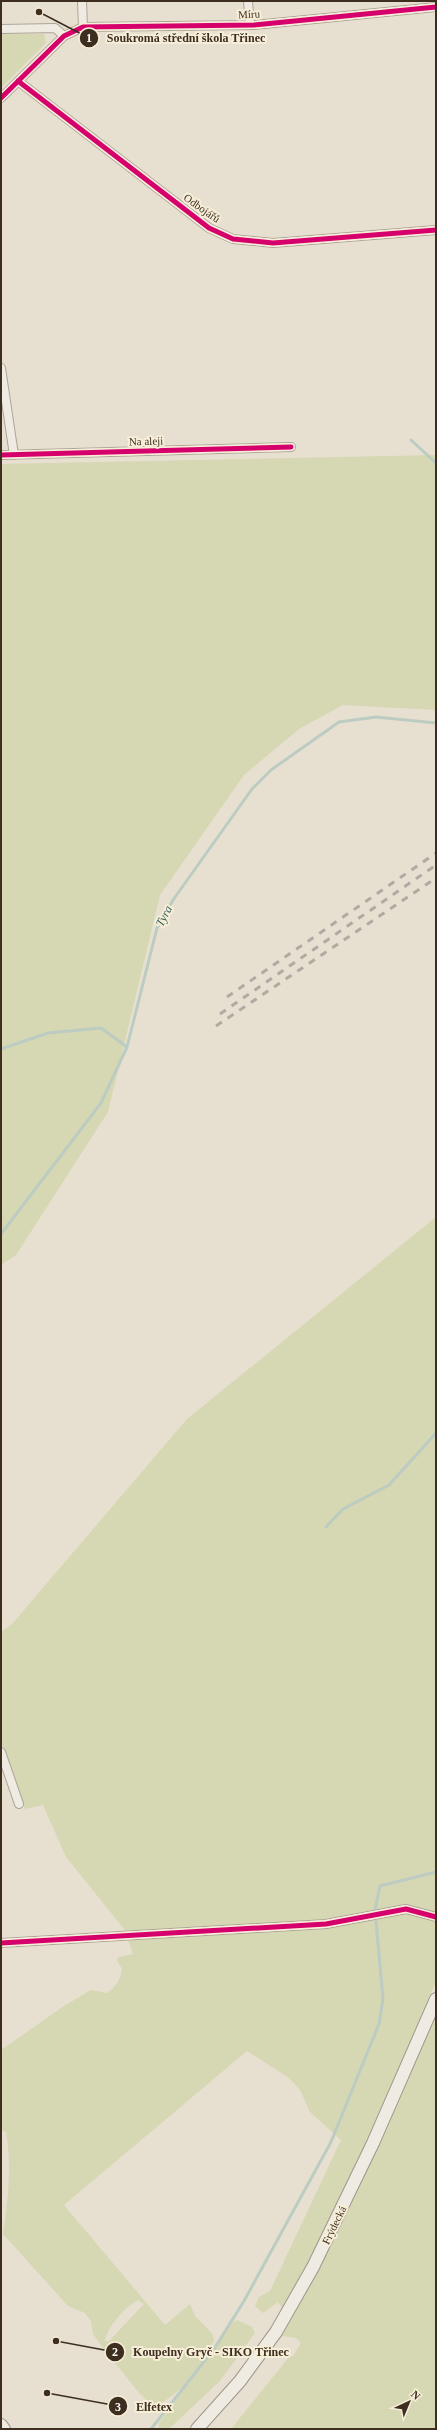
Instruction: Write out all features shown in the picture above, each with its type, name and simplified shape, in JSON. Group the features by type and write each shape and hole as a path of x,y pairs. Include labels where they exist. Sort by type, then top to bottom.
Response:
{"main road":[{"name":"Frýdecká","path":"197,2429 240,2381 276,2332 313,2267 373,2143 436,1999"},
{"path":"1,2425 4,2429"}],"street":[{"path":"82,1 83,27"},
{"path":"248,1 250,24"},
{"name":"Míru","path":"1,98 64,36 83,27 250,24 436,7"},
{"path":"1,29 55,28 64,36"},
{"name":"Odbojářů","path":"18,81 209,228 233,239 273,243 436,230"},
{"path":"1,368 14,455"},
{"name":"Na aleji","path":"1,455 291,446"},
{"path":"1,1752 19,1804"},
{"path":"1,1943 326,1924 376,1913 406,1909 436,1917"}],"green space":[{"path":"1,34 44,34 46,43 1,88"},
{"path":"436,455 436,710 343,705 299,729 244,775 160,895 108,1112 16,1255 1,1265 1,464"},
{"path":"436,1217 436,1982 367,2140 307,2264 282,2308 278,2302 263,2313 255,2306 259,2297 270,2291 340,2142 342,2141 310,2112 300,2090 289,2078 247,2051 64,2205 165,2325 190,2304 195,2316 212,2333 214,2340 204,2360 190,2379 164,2402 154,2407 140,2394 106,2352 93,2334 91,2321 85,2313 68,2306 3,2234 8,2196 9,2158 6,2132 1,2130 1,2050 64,2006 91,1990 107,1993 115,1986 120,1977 122,1969 117,1961 118,1957 133,1954 124,1929 66,1857 43,1805 25,1809 1,1741 1,1632 12,1624 187,1419","holes":["138,2300 144,2304 109,2341 105,2341 106,2335 113,2323 128,2307"]},
{"path":"436,2016 436,2429 231,2429 289,2357 293,2356 301,2343 296,2338 282,2336 304,2297 364,2178"},
{"path":"237,2320 252,2327 255,2333 220,2381 169,2429 159,2429 159,2423 233,2322"}],"waterway":[{"path":"411,440 436,463"},
{"name":"Tyra","path":"1,1234 101,1103 127,1047 157,928 173,900 252,789 271,770 339,722 376,717 436,723"},
{"path":"1,1049 48,1033 101,1028 127,1047"},
{"path":"326,1527 343,1509 389,1485 436,1433"},
{"path":"151,2429 214,2349 244,2301 331,2142 379,2024 383,1999 375,1910 380,1886 436,1872"}],"railway":[{"path":"227,997 436,853"},
{"path":"220,1014 436,865"},
{"path":"216,1026 436,878"}],"cycle path":[{"path":"1,98 64,36 83,27 254,25 436,7"},
{"path":"18,81 209,228 233,239 273,243 436,230"},
{"path":"1,455 291,447"},
{"path":"1,1943 326,1924 406,1909 436,1917"}],"place":[{"name":"Soukromá střední škola Třinec","path":"39,12"},
{"name":"Koupelny Gryč - SIKO Třinec","path":"56,2341"},
{"name":"Elfetex","path":"47,2393"}]}
